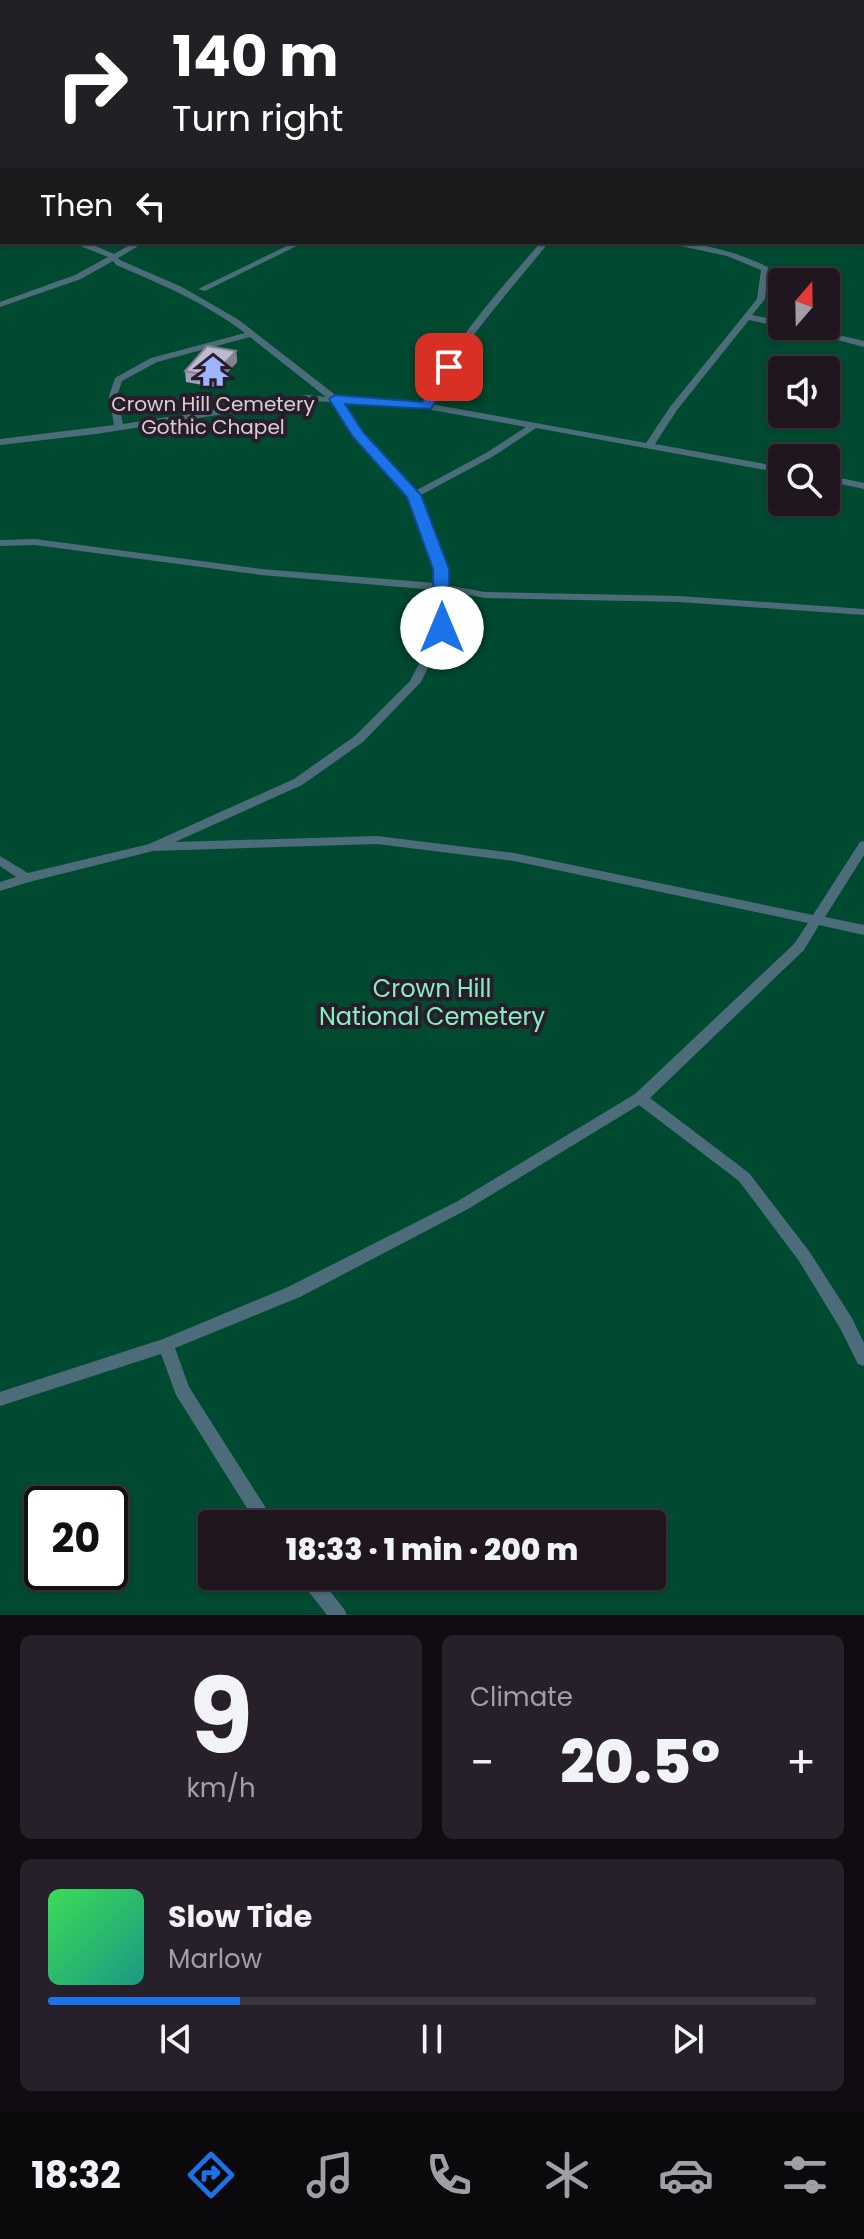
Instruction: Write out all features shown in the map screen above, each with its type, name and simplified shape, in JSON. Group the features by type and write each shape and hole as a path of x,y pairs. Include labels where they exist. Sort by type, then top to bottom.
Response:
{"lane":[{"path":"0,887 153,847 298,782 359,739 415,682 442,628 441,569 414,495 358,434 335,399 201,295 179,289 119,263 113,256 80,244"},
{"path":"0,305 78,277 137,244"},
{"path":"201,295 297,244"},
{"path":"426,406 432,391 481,319 543,244"},
{"path":"649,446 673,409 761,299 765,269 745,258 678,244"},
{"path":"720,251 726,244"},
{"path":"748,317 768,321"},
{"path":"119,426 113,396 118,380 154,360 250,334"},
{"path":"840,338 864,344"},
{"path":"0,442 307,398 426,406 768,467"},
{"path":"414,495 535,425"},
{"path":"840,481 864,486"},
{"path":"0,543 35,542 261,572 442,587 485,595 694,600 864,612"},
{"path":"153,847 377,840 514,857 864,930"},
{"path":"0,1399 166,1345 294,1292 463,1205 640,1098 799,947 864,845"},
{"path":"0,860 26,878"},
{"path":"640,1098 744,1177 804,1256 846,1323 864,1359"},
{"path":"166,1345 182,1390 258,1510"},
{"path":"318,1590 338,1615"}],"green space":[{"name":"Crown Hill National Cemetery","path":"0,244 864,244 864,1615 0,1615"}],"building":[{"path":"207,346 236,351 213,376 185,371"}],"place":[{"name":"Crown Hill Cemetery Gothic Chapel","path":"213,371"}],"route":[{"path":"442,628 441,569 414,495 358,434 339,410 335,399 426,406 432,391 449,367"}]}
